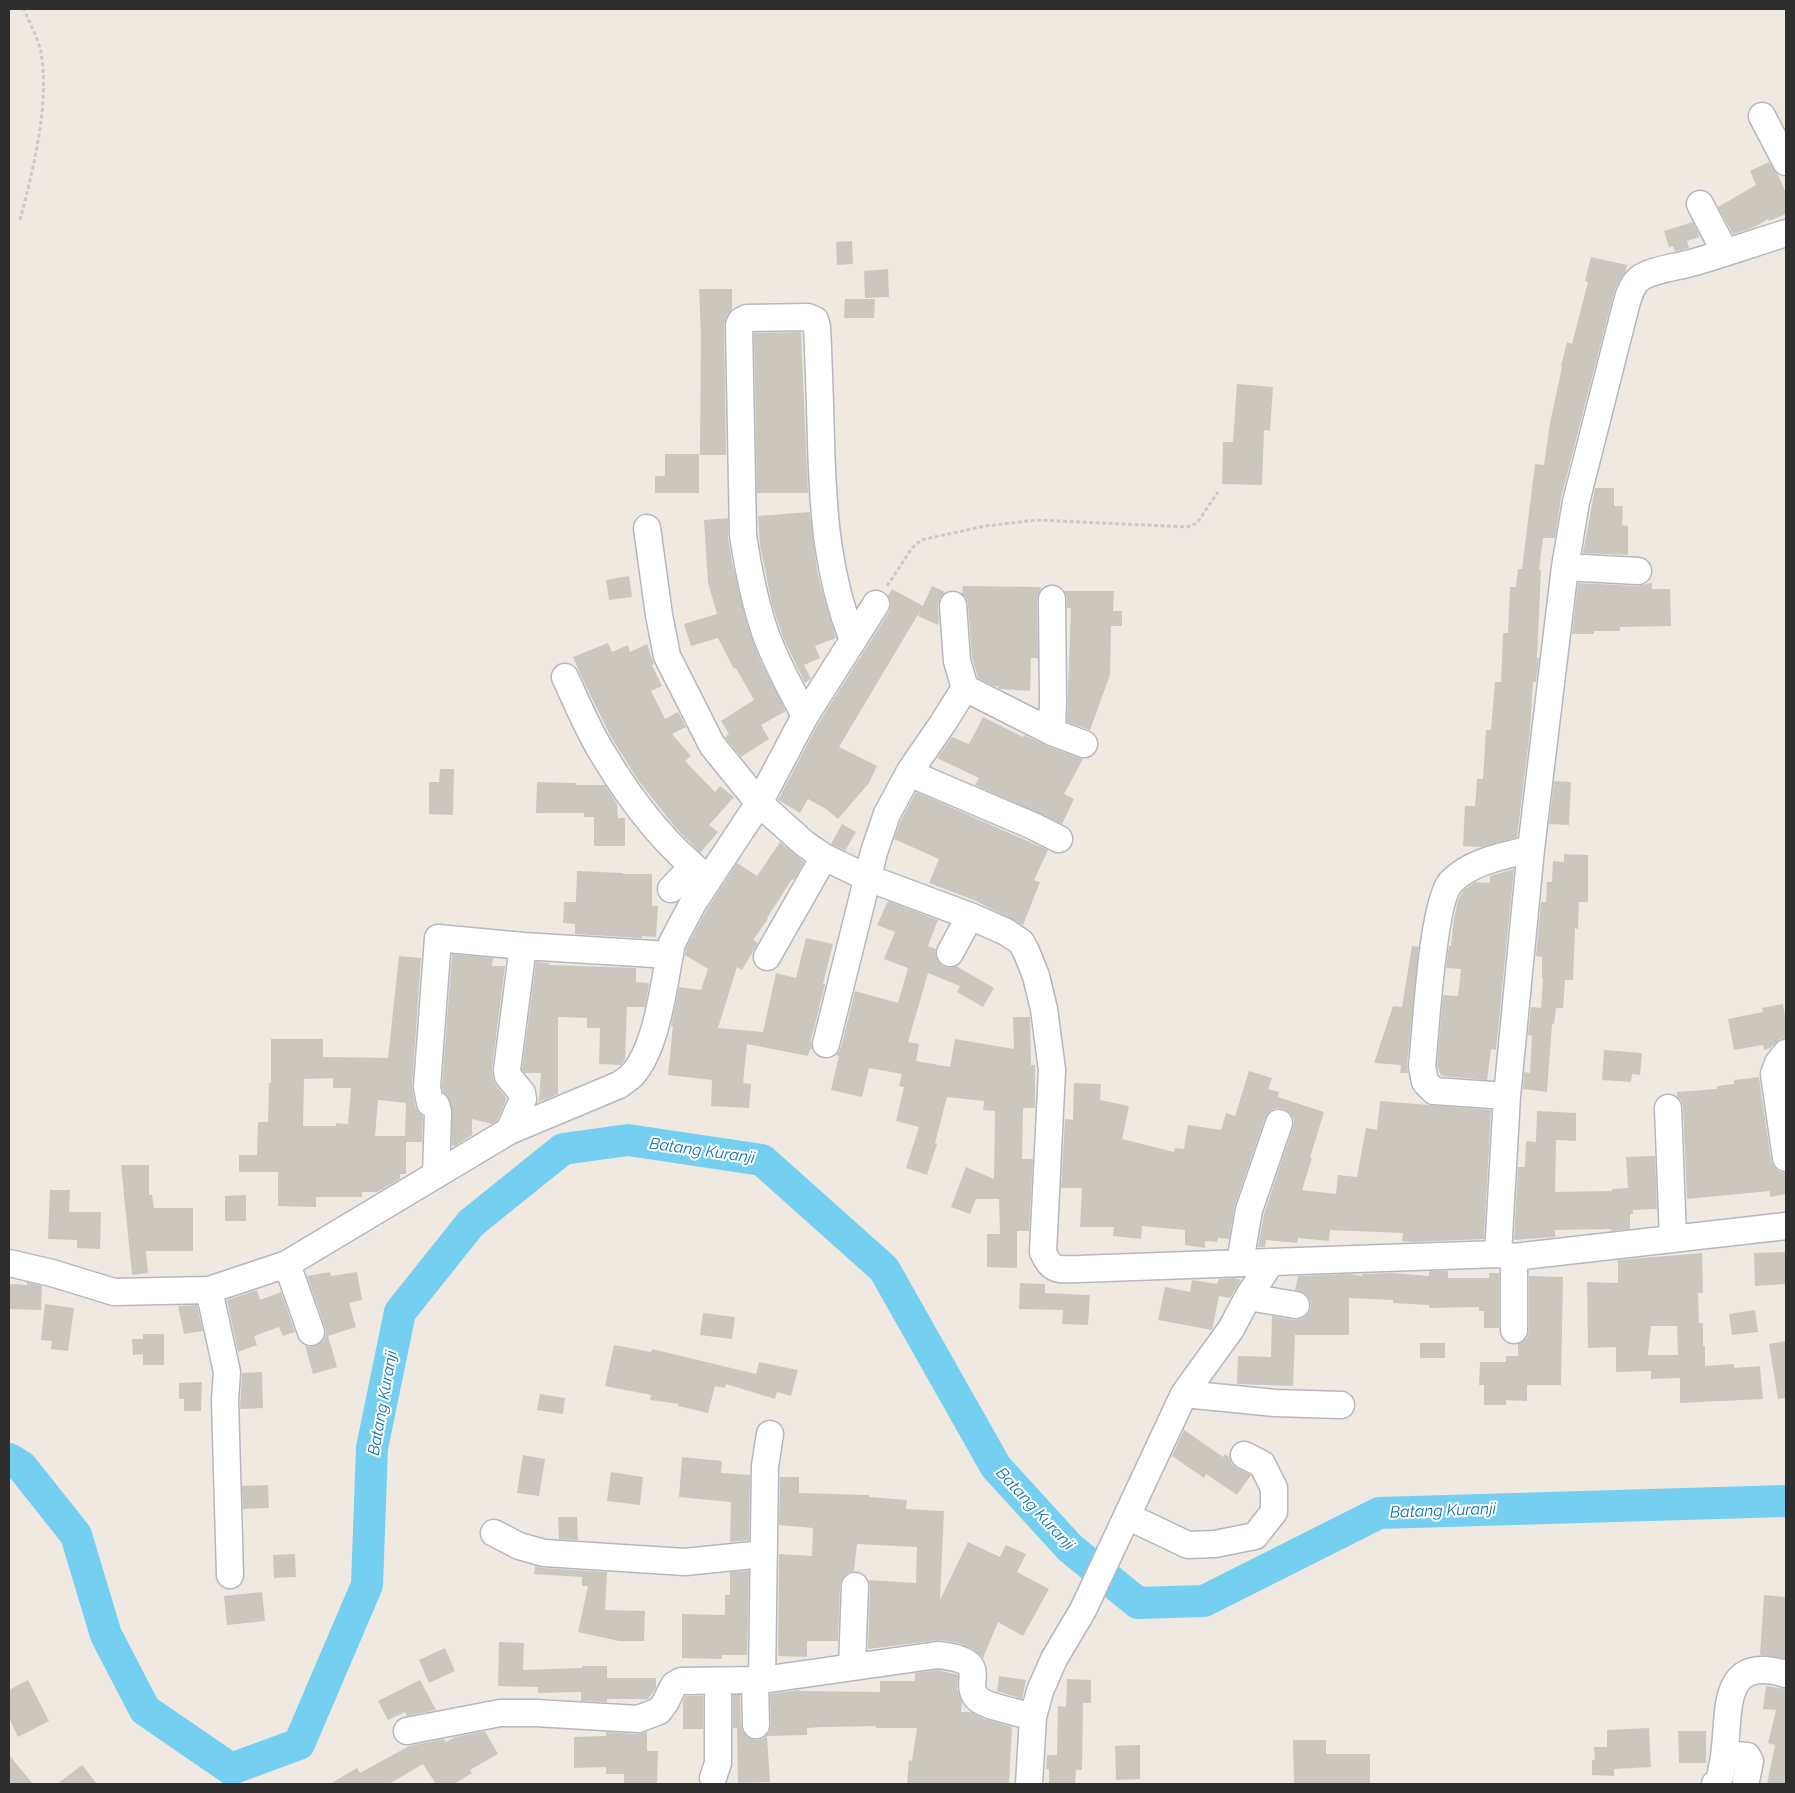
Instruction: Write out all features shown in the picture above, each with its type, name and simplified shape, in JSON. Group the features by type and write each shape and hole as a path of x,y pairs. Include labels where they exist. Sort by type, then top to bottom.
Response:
{"street":[{"path":"1762,116 1786,162"},
{"path":"1700,204 1725,252"},
{"path":"1514,1330 1506,1255 1507,1096 1531,849 1565,567 1576,502 1622,321 1635,283 1648,274 1786,233"},
{"path":"805,716 765,634 752,588 743,534 739,325 741,321 747,318 808,317 815,320 817,327 826,533 833,578 842,613 853,640"},
{"path":"647,528 659,615 668,656 712,745 759,803 805,844 824,857 868,878 970,916 1006,932 1020,942 1026,951 1036,976 1044,1008 1052,1070 1043,1252 1048,1264 1056,1269 1506,1255 1786,1226"},
{"path":"1565,567 1638,571"},
{"path":"1052,599 1052,732"},
{"path":"671,888 701,873 759,803 805,716 876,604"},
{"path":"953,605 956,661 965,688 1052,732 1084,744"},
{"path":"565,678 602,753 661,836 701,873"},
{"path":"826,1044 874,852 887,814 910,771 965,688"},
{"path":"910,771 923,779 1034,826 1059,839"},
{"path":"1507,1096 1434,1091 1425,1082 1422,1075 1422,1066 1436,924 1444,894 1450,883 1463,872 1495,858 1531,849"},
{"path":"767,957 824,857"},
{"path":"9,1263 52,1273 114,1292 209,1290 287,1264 508,1131 619,1085 632,1075 650,1042 676,933 693,903 701,873"},
{"path":"950,953 970,916"},
{"path":"436,1175 438,1112 436,1105 430,1102 427,1087 438,938 523,946 670,955"},
{"path":"508,1131 523,1099 522,1093 508,1076 507,1070 523,946"},
{"path":"1786,1053 1778,1063 1774,1074 1786,1158"},
{"path":"1668,1108 1673,1238"},
{"path":"1240,1262 1249,1210 1279,1123"},
{"path":"1029,1784 1034,1717 1040,1691 1054,1659 1083,1610 1184,1394 1232,1329 1248,1297 1271,1262"},
{"path":"287,1264 311,1332"},
{"path":"209,1290 227,1372 230,1575"},
{"path":"1248,1297 1296,1305"},
{"path":"1184,1394 1275,1404 1340,1405"},
{"path":"756,1725 765,1466 770,1434"},
{"path":"1127,1516 1188,1545 1215,1544 1255,1536 1274,1512 1274,1488 1262,1464 1244,1455"},
{"path":"494,1533 519,1546 544,1553 685,1562 763,1554"},
{"path":"852,1667 855,1586"},
{"path":"407,1731 500,1713 535,1713 638,1719 659,1711 674,1685 681,1681 759,1681 938,1655 955,1657 971,1666 973,1691 977,1698 984,1703 1034,1717"},
{"path":"1715,1784 1719,1781 1725,1754 1726,1724 1731,1693 1738,1681 1747,1672 1761,1669 1786,1674"},
{"path":"713,1778 718,1763 718,1681"},
{"path":"1725,1754 1747,1756 1750,1761 1746,1781"}],"path":[{"path":"20,220 36,148 42,110 43,77 40,51 24,9"},
{"path":"876,604 912,548 921,540 985,526 1037,520 1192,526 1197,523 1218,492"}],"building":[{"path":"1769,162 1778,175 1786,193 1786,214 1769,221 1768,219 1755,227 1733,234 1718,207 1756,185 1750,171"},
{"path":"1693,222 1700,237 1687,241 1689,248 1675,251 1673,246 1669,247 1664,231"},
{"path":"852,241 853,264 837,265 836,242"},
{"path":"1591,257 1627,265 1612,300 1561,498 1555,538 1543,538 1539,570 1541,570 1537,658 1539,658 1536,682 1533,682 1530,731 1517,837 1481,847 1463,846 1465,806 1475,806 1477,779 1483,779 1486,730 1491,730 1495,682 1501,682 1503,633 1508,633 1510,587 1516,587 1518,569 1522,569 1535,464 1544,465 1561,366 1567,342 1572,344 1588,282 1585,281"},
{"path":"888,269 889,297 865,298 864,271"},
{"path":"699,289 732,289 732,310 728,314 724,325 726,455 700,455 701,336"},
{"path":"845,299 875,299 874,318 844,318"},
{"path":"801,332 808,493 757,493 754,333"},
{"path":"1237,384 1273,387 1270,431 1264,430 1262,485 1222,484 1223,442 1233,442"},
{"path":"665,454 699,454 699,493 655,493 655,476 665,476"},
{"path":"1595,488 1614,488 1614,506 1623,506 1622,525 1628,526 1628,555 1583,553"},
{"path":"810,512 817,570 836,638 815,646 820,658 804,665 811,679 805,683 783,637 772,604 760,545 758,516"},
{"path":"728,518 728,537 732,562 747,624 760,660 786,711 761,725 769,739 741,757 725,737 729,734 721,721 754,700 736,668 734,669 718,638 691,646 684,624 717,614 708,583 704,520"},
{"path":"629,576 632,597 609,600 606,580"},
{"path":"1578,583 1637,586 1652,583 1652,589 1670,589 1671,626 1620,627 1620,631 1594,631 1594,634 1572,634"},
{"path":"932,586 945,592 939,599 938,625 918,616"},
{"path":"963,586 1041,587 1037,599 1038,658 1031,658 1030,691 1001,689 978,678 972,658 968,604 966,597 962,594"},
{"path":"892,589 923,606 839,747 877,766 869,783 838,819 826,809 808,799 800,813 778,800 818,724 889,612 891,604 888,596"},
{"path":"1064,591 1114,591 1113,611 1122,611 1122,626 1111,626 1110,675 1090,730 1067,722 1071,608 1067,608 1067,598"},
{"path":"608,643 612,652 628,645 630,652 647,644 654,664 652,665 662,686 651,691 665,719 678,712 686,727 672,734 691,756 685,761 715,792 720,786 734,797 709,825 718,832 700,853 675,827 638,780 611,737 573,657"},
{"path":"983,717 1023,737 1024,735 1047,746 1083,759 1064,794 1074,799 1062,824 975,785 979,778 937,758 952,737 969,744"},
{"path":"440,769 454,769 453,815 429,814 429,782 439,782"},
{"path":"1554,781 1571,782 1569,825 1549,824"},
{"path":"537,782 605,785 617,804 618,818 625,818 625,846 594,846 594,817 584,817 584,813 536,813"},
{"path":"916,792 1048,850 1034,880 1040,882 1023,925 974,900 929,883 939,859 894,839 901,820"},
{"path":"842,824 856,832 845,851 831,844"},
{"path":"780,842 804,862 753,940 758,943 742,970 737,967 718,1028 763,1032 776,973 796,978 806,938 833,944 811,1040 812,1050 810,1049 808,1056 747,1044 743,1083 751,1084 749,1108 711,1106 712,1080 668,1075 673,1026 671,1026 679,987 701,990 708,969 685,955 686,948 706,911 737,863 757,876"},
{"path":"1564,854 1588,855 1588,902 1579,902 1578,929 1575,928 1573,980 1565,980 1563,1008 1556,1008 1554,1024 1552,1024 1547,1092 1523,1089 1524,1072 1530,1073 1532,1036 1528,1035 1531,1007 1541,1008 1542,957 1536,956 1541,902 1546,902 1547,882 1552,882 1553,861 1564,862"},
{"path":"1514,869 1496,1050 1491,1049 1487,1080 1441,1076 1437,1065 1443,995 1458,996 1461,969 1446,968 1458,900 1463,891 1475,882 1490,883 1490,876"},
{"path":"577,871 652,874 652,906 658,906 656,937 642,936 642,938 575,934 575,924 563,923 564,902 576,902"},
{"path":"888,901 938,920 928,946 936,949 935,954 938,961 943,966 950,968 956,966 994,988 983,1007 957,992 960,986 928,973 908,1042 919,1044 916,1061 950,1067 955,1039 1014,1049 1013,1017 1030,1017 1031,1065 1035,1065 1035,1108 1023,1108 1022,1159 1033,1159 1029,1231 1017,1231 1017,1268 987,1267 987,1234 1000,1234 999,1199 976,1199 970,1214 951,1207 966,1167 994,1179 995,1111 983,1110 984,1101 947,1097 935,1143 937,1144 927,1175 906,1168 919,1127 896,1121 904,1087 899,1086 902,1074 869,1068 862,1097 831,1090 839,1056 836,1055 841,1048 855,991 898,1003 908,968 884,959 895,932 877,925"},
{"path":"1412,946 1419,947 1407,1065 1408,1073 1400,1073 1401,1065 1374,1063 1393,1006 1402,1007"},
{"path":"452,954 493,958 492,966 505,966 492,1068 496,1085 506,1098 505,1103 497,1121 492,1124 472,1119 472,1135 455,1146 452,1146 452,1108 447,1095 443,1092 442,1086"},
{"path":"399,956 421,958 412,1086 415,1106 423,1116 422,1142 406,1142 406,1174 400,1174 400,1179 377,1192 362,1192 362,1197 316,1197 316,1207 278,1206 278,1172 239,1172 239,1155 257,1155 258,1122 268,1122 269,1083 271,1083 271,1039 323,1039 323,1057 388,1058","holes":["333,1078 333,1088 351,1088 348,1124 336,1123 336,1126 303,1126 304,1079","378,1100 406,1103 405,1136 375,1136"]},
{"path":"536,962 549,963 549,965 636,968 636,982 649,983 645,1007 627,1007 625,1059 621,1065 599,1064 600,1028 587,1028 587,1018 558,1017 558,1094 539,1102 541,1073 525,1073 522,1070"},
{"path":"1783,1004 1786,1038 1780,1039 1770,1048 1764,1050 1763,1045 1734,1050 1728,1019 1763,1012 1762,1008"},
{"path":"1604,1050 1642,1053 1640,1075 1632,1074 1631,1082 1602,1080"},
{"path":"1249,1071 1272,1078 1268,1089 1279,1092 1278,1097 1324,1112 1302,1190 1336,1194 1338,1175 1357,1177 1366,1128 1377,1130 1380,1101 1491,1110 1484,1239 1412,1242 1402,1241 1403,1233 1330,1230 1329,1241 1298,1238 1297,1243 1266,1240 1265,1247 1258,1247 1264,1214 1294,1120 1290,1113 1284,1109 1277,1108 1270,1111 1265,1118 1235,1205 1229,1239 1218,1238 1217,1242 1205,1241 1205,1248 1185,1245 1185,1230 1142,1226 1141,1239 1113,1236 1114,1227 1080,1227 1082,1188 1061,1188 1065,1119 1073,1120 1074,1083 1101,1084 1100,1100 1129,1106 1122,1139 1174,1152 1175,1148 1184,1149 1188,1125 1221,1130 1226,1113 1235,1116"},
{"path":"1759,1077 1771,1160 1775,1168 1780,1172 1786,1173 1786,1194 1770,1197 1770,1191 1687,1199 1683,1107 1681,1100 1677,1097 1677,1092 1717,1089 1717,1086 1734,1084 1734,1080"},
{"path":"1537,1111 1576,1113 1576,1141 1556,1140 1555,1192 1612,1191 1612,1189 1628,1188 1626,1157 1655,1156 1657,1209 1633,1210 1633,1214 1630,1214 1630,1229 1611,1231 1611,1229 1555,1230 1555,1237 1514,1240 1518,1167 1525,1167 1526,1141 1536,1142"},
{"path":"121,1165 149,1165 149,1195 152,1195 154,1208 193,1208 193,1251 146,1251 148,1273 132,1275"},
{"path":"50,1190 70,1190 69,1212 101,1212 100,1249 77,1248 77,1240 48,1239"},
{"path":"246,1195 246,1221 225,1221 225,1196"},
{"path":"1786,1252 1786,1284 1755,1286 1754,1253"},
{"path":"1702,1253 1703,1293 1698,1293 1699,1323 1703,1323 1705,1366 1734,1364 1734,1368 1760,1366 1763,1399 1680,1403 1680,1378 1651,1379 1651,1371 1616,1372 1616,1347 1588,1348 1587,1282 1618,1283 1618,1260","holes":["1651,1326 1677,1326 1678,1355 1648,1355"]},
{"path":"1429,1271 1448,1271 1448,1278 1489,1278 1489,1273 1499,1273 1499,1328 1484,1328 1484,1311 1479,1311 1479,1307 1429,1308 1429,1305 1393,1303 1393,1300 1349,1298 1349,1335 1295,1335 1293,1386 1237,1384 1238,1356 1271,1357 1272,1316 1294,1320 1302,1319 1308,1314 1311,1307 1310,1300 1305,1293 1295,1290 1298,1276 1350,1274 1362,1276 1362,1274 1392,1273 1429,1276"},
{"path":"330,1272 331,1276 357,1272 362,1300 349,1303 356,1327 328,1336 337,1367 313,1374 305,1345 309,1347 316,1346 323,1341 326,1334 307,1276"},
{"path":"1529,1276 1563,1277 1561,1385 1527,1385 1527,1401 1506,1400 1506,1405 1484,1405 1484,1385 1479,1385 1480,1362 1506,1362 1506,1356 1518,1356 1518,1344 1527,1338 1529,1330"},
{"path":"1234,1278 1241,1280 1230,1298 1219,1296 1212,1330 1158,1320 1165,1287 1190,1292 1192,1280 1217,1284 1219,1279"},
{"path":"27,1282 42,1286 41,1310 9,1309 9,1284 27,1285"},
{"path":"1020,1283 1045,1284 1045,1293 1090,1295 1088,1325 1062,1324 1063,1310 1019,1309"},
{"path":"257,1290 260,1300 281,1292 295,1332 283,1336 279,1327 254,1336 257,1345 238,1352 227,1300"},
{"path":"45,1304 74,1308 68,1351 51,1349 52,1341 41,1340"},
{"path":"197,1305 203,1331 184,1334 178,1306"},
{"path":"1755,1310 1758,1332 1732,1335 1729,1314"},
{"path":"703,1313 735,1317 732,1339 700,1335"},
{"path":"143,1334 164,1334 164,1365 143,1365 143,1354 133,1355 132,1339 143,1339"},
{"path":"1786,1341 1786,1398 1778,1399 1769,1344"},
{"path":"1420,1343 1445,1343 1445,1358 1420,1358"},
{"path":"614,1345 651,1352 652,1349 756,1374 759,1362 798,1370 791,1396 777,1392 775,1399 726,1384 725,1388 715,1386 708,1413 678,1406 679,1404 650,1400 651,1395 605,1386"},
{"path":"262,1372 263,1408 240,1409 242,1373"},
{"path":"202,1382 201,1411 184,1411 184,1399 179,1399 179,1383"},
{"path":"540,1394 565,1398 563,1414 537,1410"},
{"path":"1184,1430 1223,1457 1225,1454 1229,1457 1232,1464 1251,1475 1237,1495 1206,1474 1204,1478 1172,1456"},
{"path":"523,1455 545,1459 539,1496 517,1493"},
{"path":"682,1457 722,1461 721,1473 750,1475 749,1540 730,1542 731,1502 679,1497"},
{"path":"611,1472 643,1477 640,1505 607,1501"},
{"path":"780,1477 799,1477 799,1493 869,1495 869,1497 907,1500 906,1509 944,1511 940,1600 968,1542 1000,1557 1006,1545 1026,1554 1017,1572 1049,1589 1023,1636 998,1622 983,1658 971,1648 958,1643 940,1640 868,1649 869,1580 916,1583 917,1547 857,1544 854,1571 848,1573 843,1578 840,1585 838,1641 807,1641 807,1657 778,1656 779,1554 812,1556 813,1528 779,1525"},
{"path":"268,1485 269,1508 243,1509 242,1486"},
{"path":"558,1517 577,1517 578,1540 559,1539"},
{"path":"295,1554 296,1577 274,1578 273,1555"},
{"path":"535,1566 607,1572 605,1610 645,1611 644,1641 619,1641 578,1632 588,1586 582,1586 582,1577 534,1574"},
{"path":"749,1571 747,1655 722,1655 722,1659 682,1658 682,1614 725,1615 725,1595 730,1595 730,1572"},
{"path":"262,1592 265,1621 227,1625 224,1596"},
{"path":"1764,1595 1786,1597 1786,1659 1760,1655"},
{"path":"499,1642 524,1643 523,1670 607,1666 607,1678 656,1678 656,1688 648,1699 607,1699 607,1702 581,1701 581,1692 538,1693 538,1687 498,1686"},
{"path":"445,1648 455,1671 429,1683 419,1660"},
{"path":"938,1670 958,1675 957,1689 962,1702 961,1712 971,1712 984,1719 1012,1727 1009,1784 907,1784 909,1760 912,1761 917,1728 876,1728 876,1726 807,1728 807,1735 767,1736 770,1782 738,1783 737,1728 733,1728 733,1695 740,1695 743,1732 749,1738 757,1740 764,1738 769,1732 771,1725 770,1694 799,1690 880,1692 880,1681 915,1681 915,1673"},
{"path":"999,1676 1026,1680 1022,1699 997,1691"},
{"path":"1067,1679 1091,1680 1091,1703 1083,1703 1082,1770 1076,1770 1075,1784 1049,1784 1049,1769 1046,1769 1047,1755 1057,1755 1058,1706 1066,1707"},
{"path":"28,1680 49,1721 18,1737 9,1718 9,1690"},
{"path":"420,1680 436,1710 407,1716 405,1712 388,1720 378,1701"},
{"path":"1766,1686 1786,1689 1786,1784 1767,1784 1775,1745 1768,1743 1776,1710 1763,1709"},
{"path":"685,1696 703,1696 703,1729 683,1729 683,1701"},
{"path":"1649,1728 1651,1767 1614,1769 1614,1776 1592,1775 1592,1760 1595,1760 1594,1747 1607,1747 1607,1730"},
{"path":"485,1731 498,1754 470,1770 472,1773 454,1784 436,1784 423,1764 389,1784 330,1784 357,1768 360,1773 409,1746 444,1739 446,1742 455,1737"},
{"path":"1678,1731 1706,1731 1706,1763 1679,1763"},
{"path":"606,1732 637,1734 647,1732 647,1751 658,1751 657,1784 624,1784 624,1774 606,1774 606,1767 574,1768 574,1737 606,1736"},
{"path":"1293,1740 1326,1740 1326,1754 1370,1754 1370,1784 1294,1784"},
{"path":"1140,1745 1140,1779 1116,1780 1115,1746"},
{"path":"9,1755 33,1784 9,1784"},
{"path":"82,1765 97,1784 57,1784"}],"waterway":[{"name":"Batang Kuranji","path":"9,1459 22,1467 76,1535 106,1635 145,1710 231,1769 299,1744 367,1585 372,1448 400,1312 471,1223 563,1149 628,1140 762,1160 884,1269 996,1467 1070,1548 1138,1603 1204,1601 1379,1513 1786,1501"}]}
